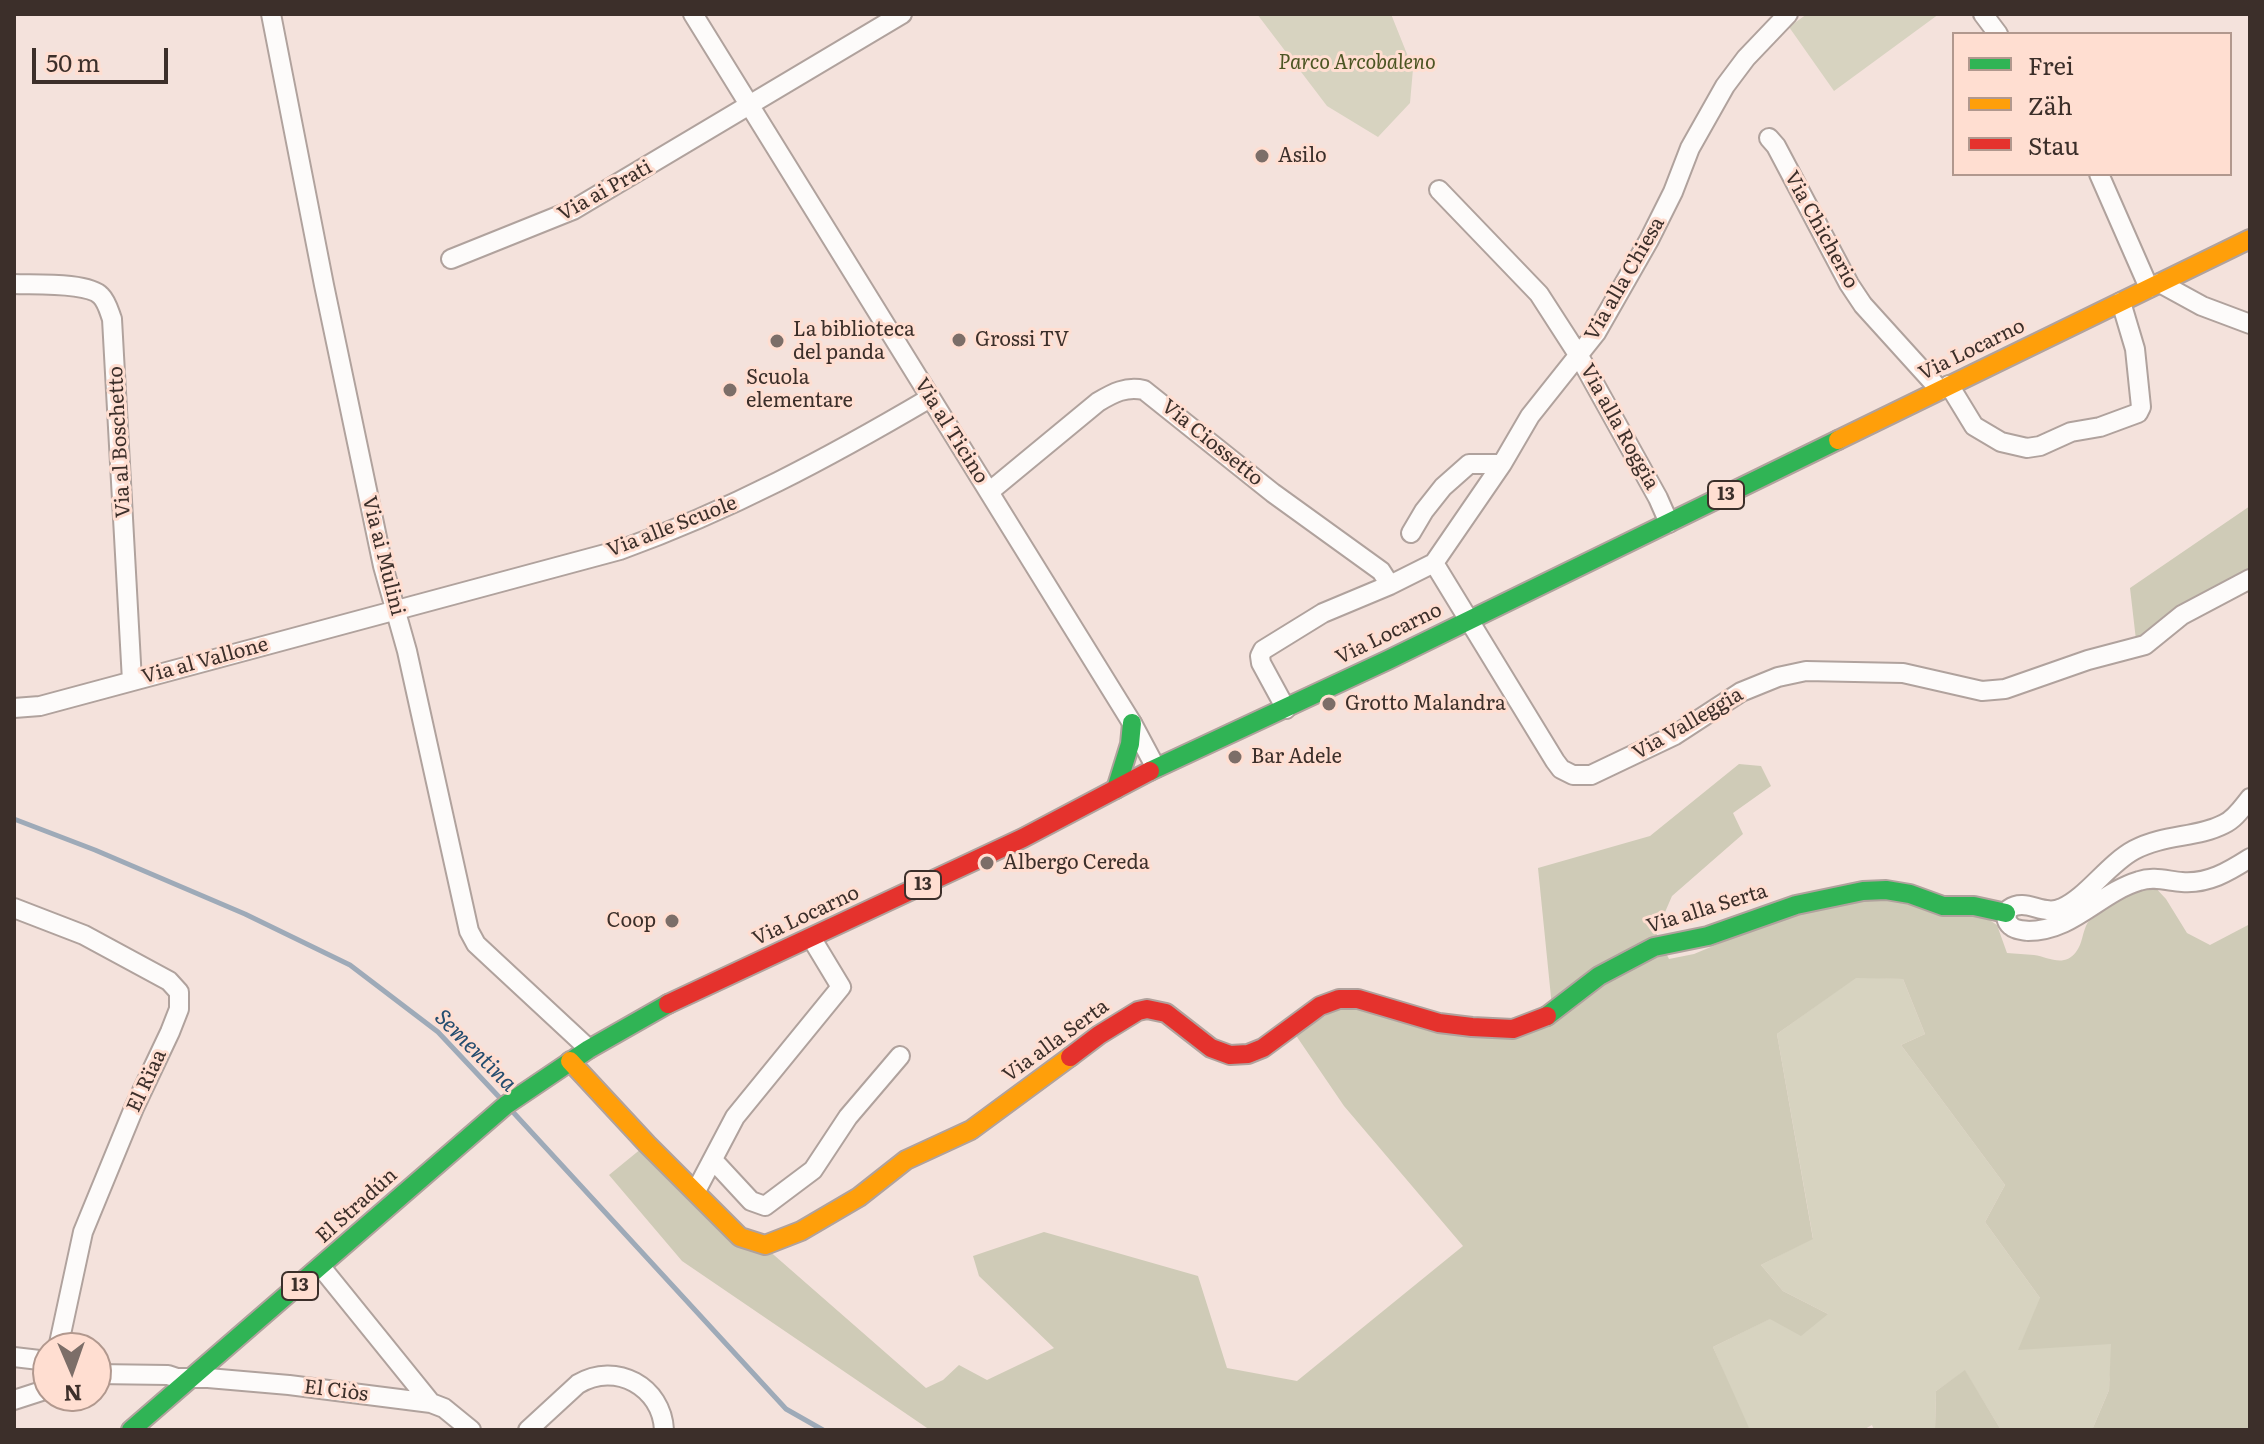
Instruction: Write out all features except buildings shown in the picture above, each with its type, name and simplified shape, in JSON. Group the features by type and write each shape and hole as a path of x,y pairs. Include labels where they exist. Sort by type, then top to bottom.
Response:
{"main road":[{"name":"Via Locarno","path":"466,1139 551,1073 665,1006 1023,838 1156,768 1286,709 2250,239"},
{"path":"1116,789 1130,744 1132,723"},
{"name":"Via alla Serta","path":"570,1061 578,1073 745,1239 760,1245 778,1242 859,1197 906,1160 971,1130 1099,1035 1138,1011 1147,1009 1166,1013 1211,1048 1230,1055 1248,1054 1263,1048 1320,1006 1339,999 1358,999 1439,1023 1513,1029 1549,1015 1599,976 1654,947 1708,936 1796,905 1863,891 1886,890 1910,894 1943,906 1974,906 2006,913"},
{"name":"El Stradún","path":"131,1430 466,1139"}],"street":[{"name":"Via ai Mulini","path":"271,14 383,566 396,610 469,931 483,951 589,1049"},
{"name":"Via al Ticino","path":"693,14 1132,723 1156,768"},
{"name":"Via ai Prati","path":"451,259 573,210 751,107 902,14"},
{"name":"Via alla Chiesa","path":"1434,563 1502,464 1530,416 1596,333 1649,240 1695,139 1725,86 1746,58 1788,14"},
{"path":"1983,14 1996,32"},
{"name":"Via Chicherio","path":"1769,138 1863,305 1945,388 1974,426 2001,442 2027,448 2040,446 2071,432 2100,427 2138,413 2141,407 2135,349 2121,302"},
{"path":"2100,176 2155,286 2250,324"},
{"name":"Via alla Roggia","path":"1439,190 1528,280 1579,356 1669,523"},
{"name":"Via al Boschetto","path":"14,284 87,289 101,295 109,308 114,332 132,681"},
{"name":"Via Ciossetto","path":"989,492 1098,402 1127,389 1144,390 1273,493 1381,571 1390,585"},
{"name":"Via alle Scuole","path":"396,610 604,555 665,534 794,476 930,398"},
{"path":"1411,533 1443,487 1469,464 1502,464"},
{"path":"1286,709 1261,663 1260,652 1323,613 1434,563 1471,619"},
{"name":"Via Valleggia","path":"1471,619 1555,761 1567,773 1579,777 1614,765 1675,735 1741,692 1793,673 1818,670 1903,673 1982,691 2005,689 2088,660 2145,645 2182,615 2250,579"},
{"name":"Via al Vallone","path":"14,708 40,706 396,610"},
{"path":"2006,913 2019,905 2044,911 2061,909 2132,851 2149,842 2226,824 2250,798"},
{"name":"Via alla Serta","path":"2006,913 2013,928 2037,930 2061,925 2137,881 2201,882 2221,875 2250,858"},
{"name":"El Rïaa","path":"14,908 84,935 169,981 179,992 179,1009 170,1032 139,1097 83,1232 61,1332"},
{"path":"696,1191 743,1105 841,987 812,939"},
{"path":"713,1160 751,1201 765,1206 813,1170 848,1117 900,1056"},
{"path":"321,1267 431,1403"},
{"name":"El Ciòs","path":"112,1374 168,1375 289,1385 431,1403 444,1408 471,1430"},
{"path":"528,1430 578,1384 606,1376 628,1379 646,1391 660,1407 664,1430"}],"green space":[{"name":"Parco Arcobaleno","path":"1257,14 1391,14 1413,69 1410,103 1378,137 1327,106"},
{"path":"1807,14 1939,14 1834,91 1789,27"},
{"path":"1856,977 1903,979 1925,1034 1901,1045 2005,1185 1985,1222 2040,1298 2112,1344 2109,1390 2092,1430 2001,1430 1965,1371 1936,1391 1935,1430 1874,1430 1872,1425 1863,1430 1750,1430 1744,1420 1713,1347 1771,1318 1828,1314 1783,1291 1761,1265 1813,1238 1777,1034"}],"shaded area":[{"path":"2250,506 2250,573 2136,640 2130,588"},
{"path":"1739,764 1761,766 1771,786 1733,813 1743,834 1672,896 1656,933 1669,959 1694,954 1797,911 1870,897 1985,917 1997,925 2007,953 2061,961 2071,957 2078,949 2088,922 2135,887 2152,884 2166,899 2187,933 2210,945 2250,924 2250,1430 2092,1430 2109,1390 2111,1344 2018,1350 2040,1298 1985,1222 2005,1185 1901,1045 1925,1034 1903,979 1856,978 1777,1034 1813,1239 1761,1265 1783,1291 1828,1314 1801,1336 1770,1319 1713,1347 1750,1430 930,1430 682,1261 609,1175 647,1144 926,1388 943,1380 959,1365 987,1380 1054,1348 979,1276 973,1256 1044,1232 1198,1276 1227,1368 1297,1381 1463,1246 1344,1106 1295,1034 1345,1004 1410,1023 1553,1017 1538,868 1650,836"},
{"path":"1965,1370 2001,1430 1935,1430 1936,1391"}],"waterway":[{"name":"Sementina","path":"14,819 245,914 350,965 438,1032 500,1098"},
{"name":"Sementina","path":"512,1111 786,1409 823,1430"}],"traffic: fast":[{"path":"1150,771 1388,660 1838,440"},
{"path":"1116,789 1130,744 1132,723"},
{"path":"1547,1016 1599,976 1654,947 1708,936 1796,905 1863,891 1886,890 1910,894 1943,906 1974,906 2006,913"},
{"path":"131,1430 506,1105 589,1049 668,1004"}],"traffic: slow":[{"path":"1838,440 2250,239"},
{"path":"570,1061 740,1237 765,1245 801,1231 859,1197 906,1160 971,1130 1070,1057"}],"traffic: jam":[{"path":"668,1004 1023,838 1150,771"},
{"path":"1070,1057 1099,1035 1138,1011 1147,1009 1166,1013 1211,1048 1230,1055 1248,1054 1263,1048 1320,1006 1339,999 1358,999 1439,1023 1472,1027 1513,1029 1547,1016"}],"place":[{"name":"Asilo","path":"1262,156"},
{"name":"Grossi TV","path":"959,340"},
{"name":"La biblioteca del panda","path":"777,341"},
{"name":"Scuola elementare","path":"730,390"},
{"name":"Grotto Malandra","path":"1329,704"},
{"name":"Bar Adele","path":"1235,757"},
{"name":"Albergo Cereda","path":"987,863"},
{"name":"Coop","path":"672,921"}]}
